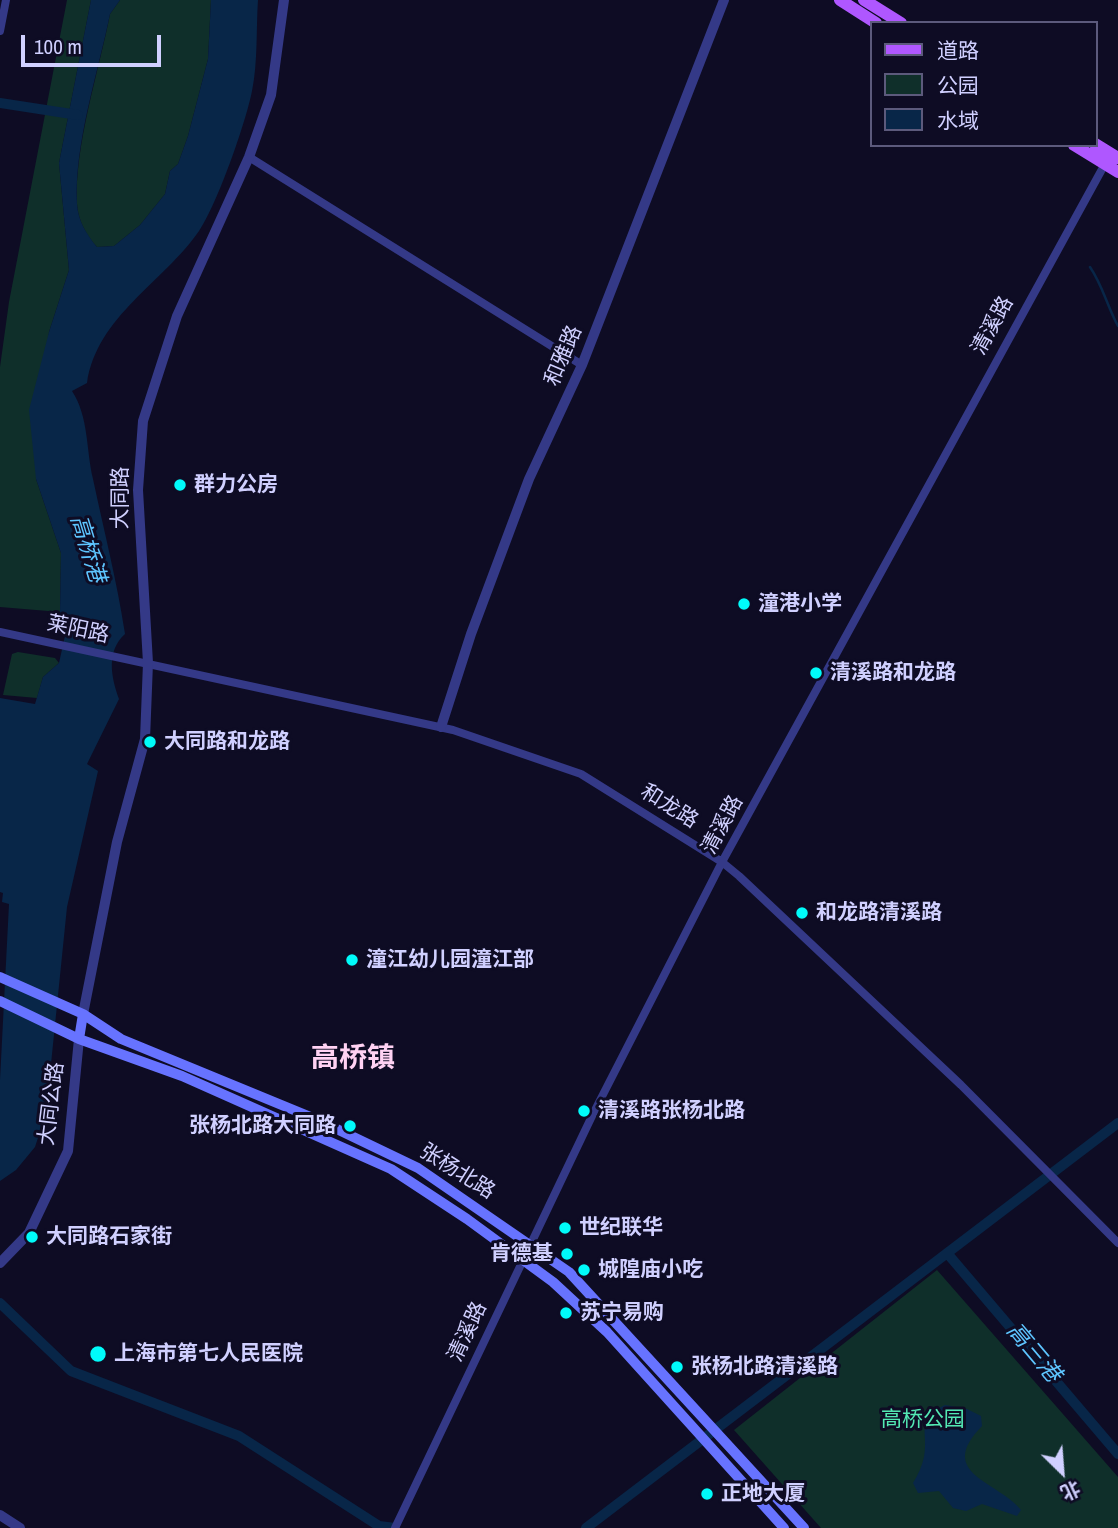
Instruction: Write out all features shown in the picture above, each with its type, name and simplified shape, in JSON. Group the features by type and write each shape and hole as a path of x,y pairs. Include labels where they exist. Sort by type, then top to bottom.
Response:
{"main road":[{"path":"840,0 873,21"},
{"path":"864,0 898,21"},
{"path":"1097,146 1111,158 1118,172"},
{"path":"1080,147 1111,158"},
{"name":"张杨北路","path":"0,977 83,1014 121,1039 318,1120 418,1168 530,1243 569,1272 723,1437 803,1528"},
{"name":"张杨北路","path":"1,1001 79,1039 182,1076 391,1169 467,1219 553,1282 607,1332 784,1528"},
{"name":"大同公路","path":"79,1039 83,1014"}],"street":[{"path":"0,31 6,0"},
{"name":"大同路","path":"83,1014 117,842 145,739 148,663 138,490 143,421 177,316 249,158 271,95 284,0"},
{"name":"和雅路","path":"441,727 466,647 529,479 582,365 724,0"},
{"path":"249,158 582,365"},
{"name":"清溪路","path":"395,1528 530,1243 722,862 1111,158"},
{"name":"莱阳路","path":"0,632 54,641 148,663"},
{"name":"和龙路","path":"148,663 441,727 581,774 722,862 961,1085 1118,1243"},
{"name":"大同公路","path":"0,1263 29,1233 68,1151 79,1039"},
{"path":"0,1515 20,1528"}],"green space":[{"path":"67,0 91,0 59,163 69,270 49,332 36,479 61,553 60,612 0,607 0,367 9,302"},
{"path":"120,0 211,0 208,59 188,136 178,164 170,171 165,194 140,225 114,246 97,247 79,216 79,158 110,14"},
{"path":"18,652 55,658 59,663 43,677 37,698 3,695 12,654"},
{"name":"高桥公园","path":"937,1270 1118,1477 1118,1528 821,1528 734,1430"}],"water":[{"name":"高桥港","path":"91,0 120,0 110,14 79,157 79,216 97,247 114,246 140,225 165,194 170,171 178,164 188,136 208,59 211,0 258,0 255,69 249,105 237,142 206,219 184,250 117,319 93,359 87,383 72,391 84,423 125,634 115,648 112,665 119,699 87,764 98,771 67,907 46,1113 35,1147 16,1170 0,1181 0,1080 9,904 2,902 3,893 0,892 0,698 35,704 43,677 59,663 67,627 60,612 61,553 36,479 29,410 49,332 69,270 59,163"},
{"path":"945,1405 967,1409 981,1416 982,1426 969,1442 965,1455 968,1466 975,1475 1021,1510 1017,1516 982,1504 966,1511 953,1508 939,1491 918,1493 913,1483 924,1457 926,1421 935,1410"}],"waterway":[{"path":"0,103 78,115"},
{"path":"1090,267 1118,326"},
{"path":"586,1528 1118,1123"},
{"name":"高三港","path":"947,1253 1118,1454"},
{"path":"0,1303 71,1371 239,1436 379,1526 395,1528"}],"place":[{"name":"群力公房","path":"180,485"},
{"name":"潼港小学","path":"744,604"},
{"name":"清溪路和龙路","path":"816,673"},
{"name":"大同路和龙路","path":"150,742"},
{"name":"和龙路清溪路","path":"802,913"},
{"name":"潼江幼儿园潼江部","path":"352,960"},
{"name":"清溪路张杨北路","path":"584,1111"},
{"name":"张杨北路大同路","path":"350,1126"},
{"name":"世纪联华","path":"565,1228"},
{"name":"大同路石家街","path":"32,1237"},
{"name":"肯德基","path":"567,1254"},
{"name":"城隍庙小吃","path":"584,1270"},
{"name":"苏宁易购","path":"566,1313"},
{"name":"上海市第七人民医院","path":"98,1354"},
{"name":"张杨北路清溪路","path":"677,1367"},
{"name":"正地大厦","path":"707,1494"}],"district":[{"name":"高桥镇","path":"353,1059"}]}
